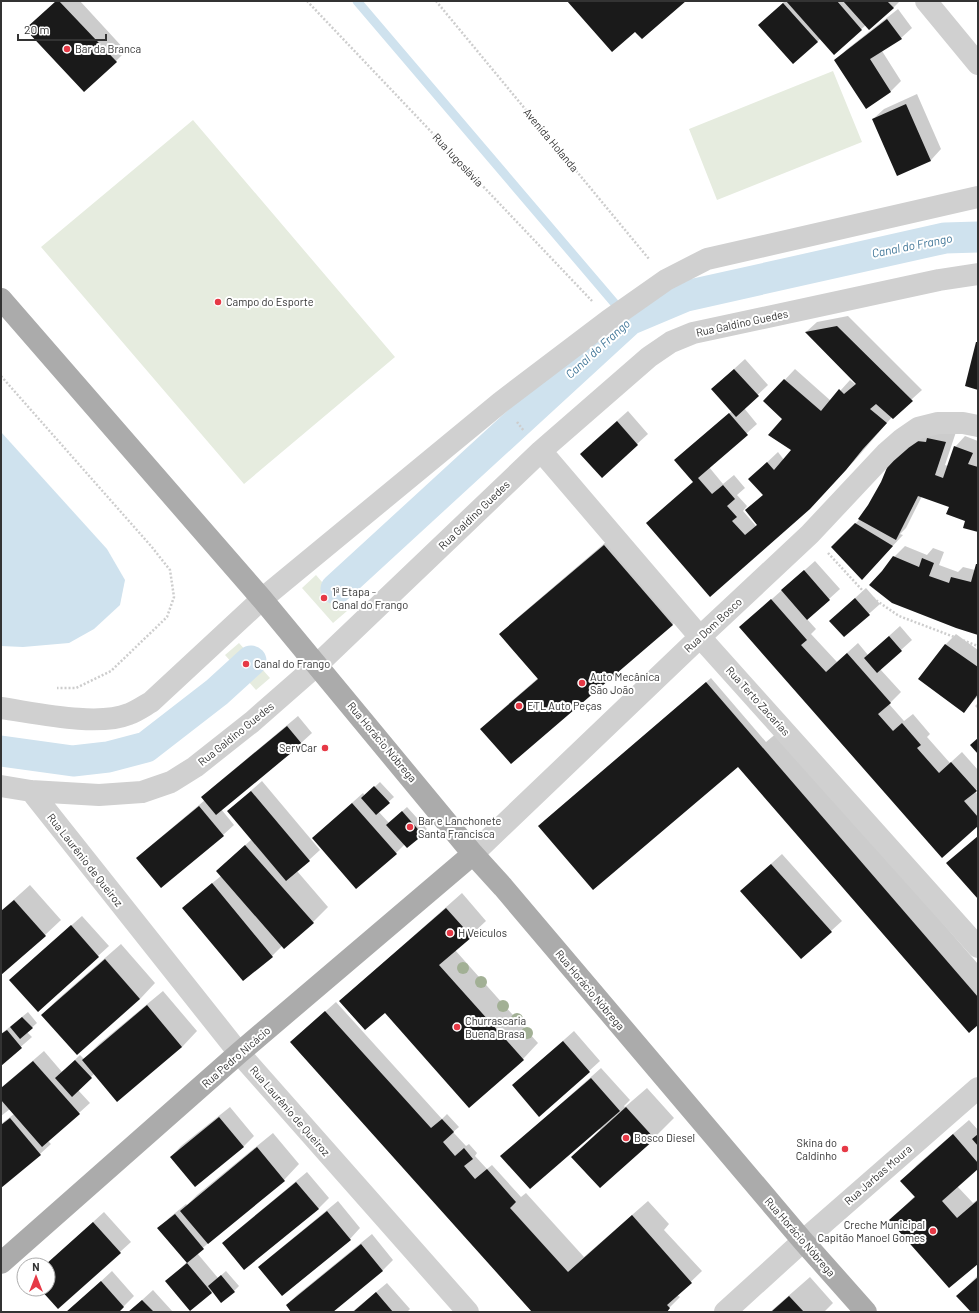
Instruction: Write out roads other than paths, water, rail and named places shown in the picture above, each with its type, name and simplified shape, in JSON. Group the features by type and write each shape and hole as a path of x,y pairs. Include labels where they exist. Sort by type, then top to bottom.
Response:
{"main road":[{"name":"Rua Horácio Nóbrega","path":"1,299 262,599 474,854 803,1241 866,1312"},
{"name":"Rua Pedro Nicácio","path":"1,1263 239,1053 474,854"}],"street":[{"path":"926,1 978,64"},
{"path":"1,708 85,719 109,719 129,714 151,702 262,599 501,402 609,320 666,280 707,259 978,197"},
{"name":"Rua Galdino Guedes","path":"1,786 31,791 99,796 142,792 171,782 195,767 252,722 317,665 541,451 648,357 672,342 693,333 931,282 978,274"},
{"name":"Rua Dom Bosco","path":"474,854 700,637 810,534 886,453 902,439 918,428 938,423 971,425"},
{"name":"Rua Terto Zacarias","path":"541,451 700,637 978,947"},
{"name":"Rua Laurênio de Queiroz","path":"31,791 239,1053 468,1312"},
{"name":"Rua Jarbas Moura","path":"725,1312 803,1241 978,1088"}],"water":[{"path":"1,432 107,549 125,580 120,605 94,629 69,643 23,647 1,646"}],"waterway":[{"path":"357,1 622,312"},
{"name":"Canal do Frango","path":"336,589 629,320 686,296 945,238 978,237"},
{"name":"Canal do Frango","path":"1,751 73,761 108,757 146,747 217,692 251,661"}],"place":[{"name":"Bar da Branca","path":"67,49"},
{"name":"Campo do Esporte","path":"218,302"},
{"name":"1ª Etapa - Canal do Frango","path":"324,598"},
{"name":"Canal do Frango","path":"246,664"},
{"name":"Auto Mecânica São João","path":"582,683"},
{"name":"ETL Auto Peças","path":"519,706"},
{"name":"ServCar","path":"325,748"},
{"name":"Bar e Lanchonete Santa Francisca","path":"410,827"},
{"name":"H Veículos","path":"450,933"},
{"name":"Churrascaria Buena Brasa","path":"457,1027"},
{"name":"Bosco Diesel","path":"626,1138"},
{"name":"Skina do Caldinho","path":"845,1149"},
{"name":"Creche Municipal Capitão Manoel Gomes","path":"933,1231"}]}
